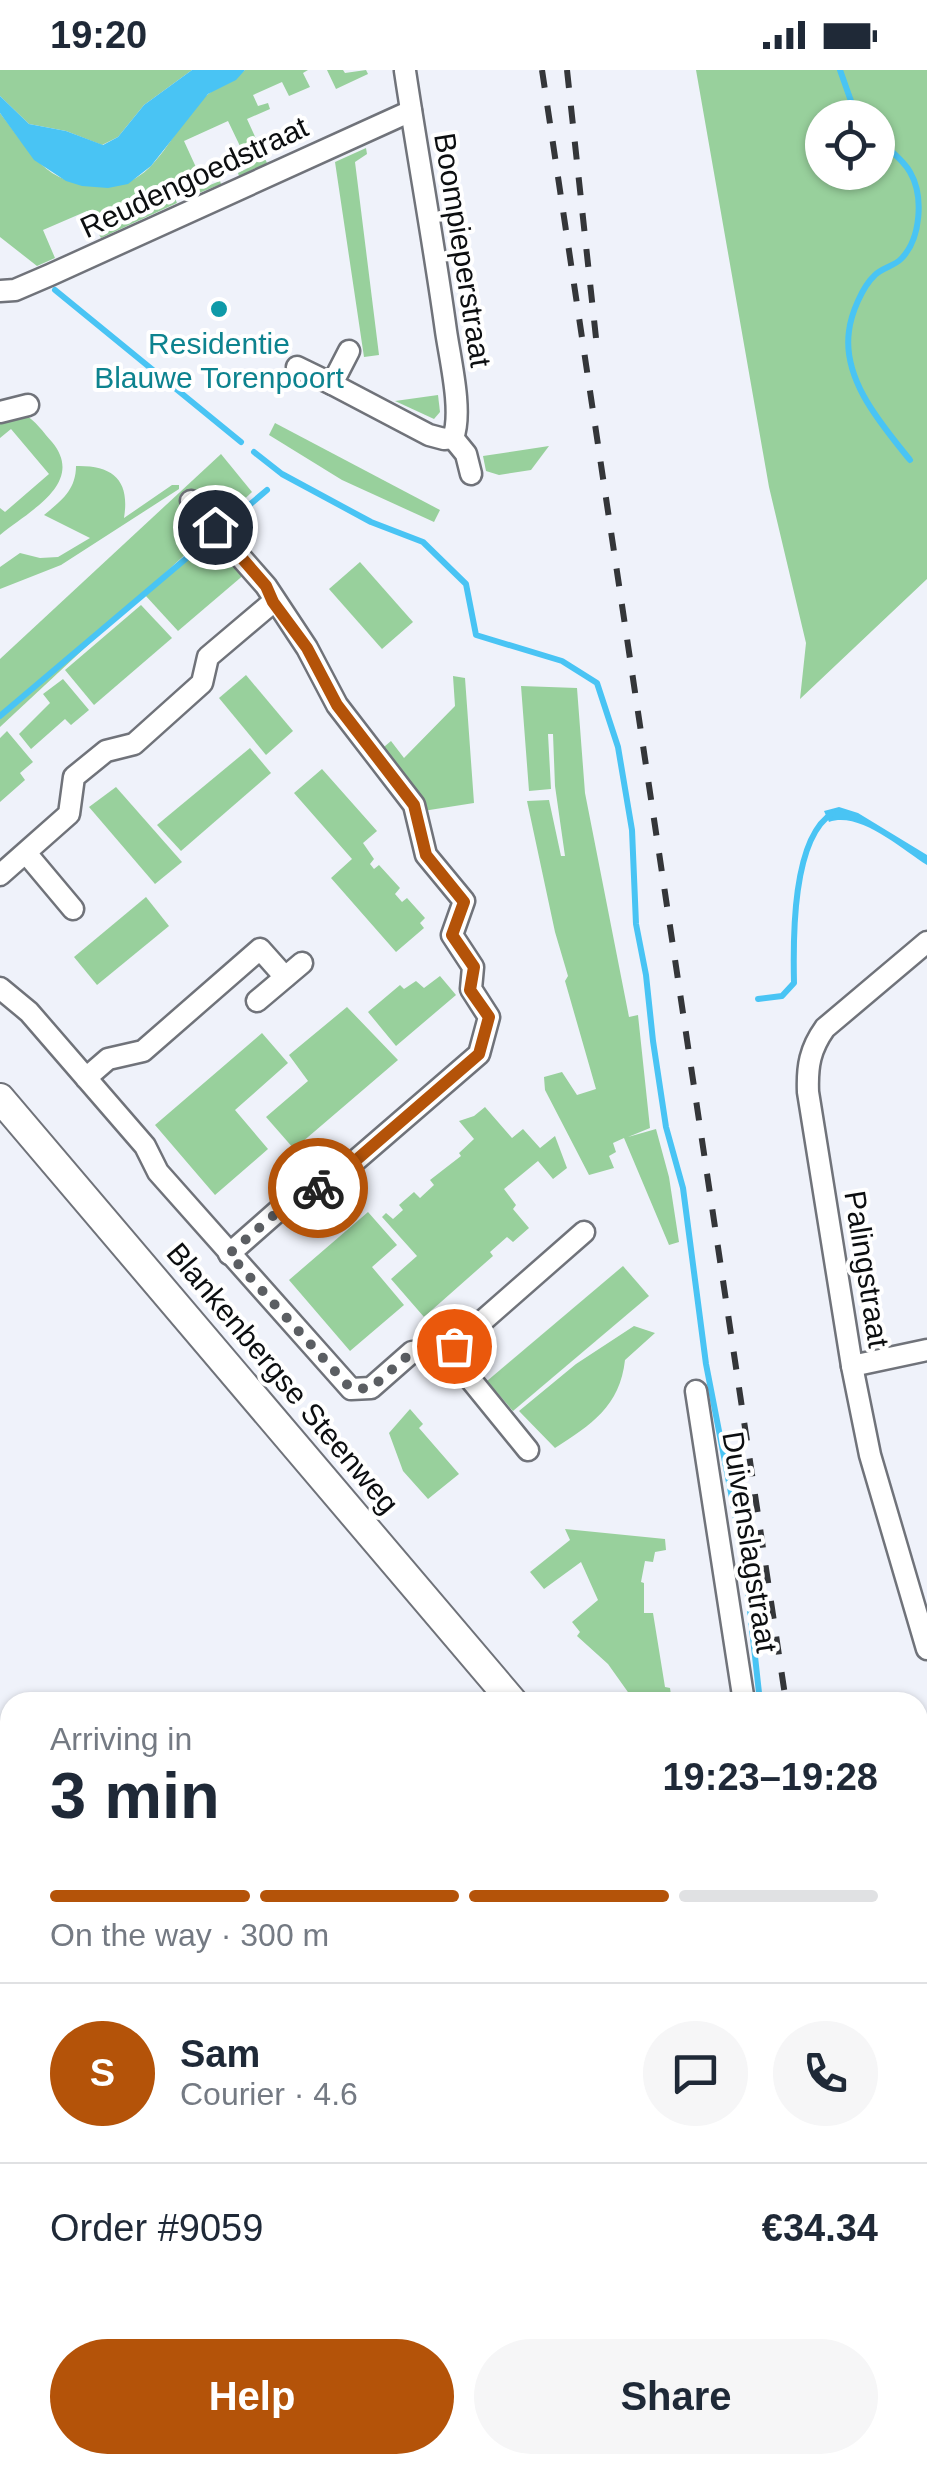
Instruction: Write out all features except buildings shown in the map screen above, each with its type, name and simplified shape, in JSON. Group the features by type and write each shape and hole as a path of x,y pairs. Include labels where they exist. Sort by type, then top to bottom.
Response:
{"main road":[{"name":"Blankenbergse Steenweg","path":"0,1098 500,1692"}],"street":[{"name":"Boompieperstraat","path":"405,71 452,370 457,428 453,438 466,454 472,474"},
{"name":"Reudengoedstraat","path":"0,291 15,290 50,275 411,111"},
{"path":"332,384 349,351"},
{"path":"297,366 429,435 453,438"},
{"path":"0,412 28,405"},
{"path":"191,501 266,586 307,648 337,705 414,805 426,855 464,902 452,935 474,967 470,990 489,1017 479,1054 340,1174 296,1196 229,1254"},
{"path":"0,875 68,814 74,777 106,750 134,744 202,683 208,657 273,602"},
{"path":"26,853 73,909"},
{"name":"Palingstraat","path":"927,942 825,1028 806,1065 852,1366 870,1455 927,1649"},
{"path":"86,1078 108,1059 143,1051 260,949 285,977"},
{"path":"256,1001 302,963"},
{"path":"0,988 29,1012 146,1146 158,1172 351,1389 371,1388 412,1352 454,1346 584,1232"},
{"path":"445,1348 528,1450"},
{"path":"852,1366 927,1350"},
{"name":"Duivenslagstraat","path":"696,1390 742,1692"}],"green space":[{"path":"0,70 192,70 144,105 118,137 102,145 66,131 29,124 0,96"},
{"path":"245,70 308,70 303,73 310,87 289,96 282,82 253,95 258,106 268,103 270,109 247,119 267,163 239,176 250,167 228,121 184,141 205,187 220,181 221,184 192,196 184,179 169,185 177,203 101,238 87,211 43,230 55,258 37,266 0,237 0,113 33,155 56,175 87,185 120,184 149,168 199,103"},
{"path":"327,70 366,70 368,74 336,89"},
{"path":"696,70 927,70 927,579 800,699 806,643 769,487"},
{"path":"366,148 367,154 355,162 379,355 364,357 335,162"},
{"path":"438,395 440,412 434,419 395,401"},
{"path":"24,414 52,442 61,457 62,470 50,495 0,535 0,508 5,512 49,474 11,429 0,438 0,416"},
{"path":"275,423 440,510 434,522 342,480 269,435"},
{"path":"549,446 531,470 499,475 486,471 483,456"},
{"path":"221,454 252,492 0,727 0,659"},
{"path":"76,466 100,468 117,478 124,494 124,518 172,485 179,485 179,489 61,565 0,589 0,567 20,553 58,557 90,538 44,515 70,488"},
{"path":"212,536 246,573 178,631 145,595"},
{"path":"360,562 413,622 382,649 329,589"},
{"path":"141,605 172,638 94,705 65,670"},
{"path":"246,675 293,731 266,755 219,698"},
{"path":"453,676 465,678 474,803 423,811 378,752 391,741 404,758 455,706"},
{"path":"63,679 89,710 71,725 65,719 31,749 19,734 50,703 43,694"},
{"path":"521,686 577,688 585,793 629,1017 638,1015 650,1128 628,1137 656,1129 669,1177 679,1242 669,1245 624,1138 613,1143 616,1152 609,1156 614,1168 589,1175 545,1090 544,1077 562,1072 577,1095 596,1089 565,981 568,976 527,801 549,800 561,856 565,856 555,786 553,734 548,734 551,789 529,791"},
{"path":"7,731 33,762 20,773 25,780 0,802 0,738"},
{"path":"250,748 271,773 181,851 157,825"},
{"path":"322,769 377,831 363,843 374,859 370,864 374,869 379,865 400,888 395,894 402,902 407,898 425,918 420,923 424,928 396,952 331,878 352,859 294,793"},
{"path":"116,787 182,862 155,884 89,807"},
{"path":"146,897 169,926 97,985 74,957"},
{"path":"440,976 456,995 396,1046 368,1012 400,985 404,989 416,981 424,988"},
{"path":"347,1007 398,1060 294,1149 266,1117 308,1081 289,1055"},
{"path":"262,1033 288,1063 235,1110 268,1149 215,1195 155,1125"},
{"path":"485,1107 512,1138 523,1129 540,1148 555,1136 567,1168 553,1179 538,1161 504,1189 516,1205 513,1209 529,1228 513,1242 507,1237 490,1252 493,1256 424,1317 391,1279 417,1256 382,1217 386,1213 393,1219 403,1210 399,1205 414,1192 420,1198 434,1185 430,1180 461,1156 459,1153 474,1139 459,1121"},
{"path":"368,1212 397,1245 372,1267 404,1305 350,1351 289,1280"},
{"path":"623,1266 649,1296 513,1411 487,1381"},
{"path":"634,1326 655,1333 625,1360 617,1390 602,1413 555,1448 519,1411 576,1364"},
{"path":"410,1409 423,1424 419,1428 459,1474 428,1499 403,1471 389,1433"},
{"path":"565,1529 665,1539 666,1550 655,1552 653,1562 645,1561 641,1582 644,1613 653,1613 665,1687 671,1692 628,1692 608,1664 577,1636 580,1632 572,1622 598,1600 581,1562 544,1589 530,1572 570,1540"}],"water":[{"path":"192,70 245,70 236,80 208,94 151,166 128,184 108,188 66,181 34,160 0,113 0,96 29,124 66,131 103,145 118,137 144,105"},
{"path":"839,807 858,813 927,855 927,865 867,827 841,820 829,822 824,811"}],"waterway":[{"path":"840,70 851,100"},
{"path":"895,154 914,182 919,205 916,229 908,251 875,275 862,294 850,324 848,349 866,401 910,460"},
{"path":"55,290 241,442"},
{"path":"254,452 282,474 371,522 423,542 466,584 476,635 562,661 597,683 618,747 632,830 636,924 653,1041 666,1127 683,1188 706,1364 745,1565 759,1692"},
{"path":"0,716 267,490"},
{"path":"758,999 782,996 794,983 795,916 802,866 820,825 833,813"}],"railway":[{"path":"542,70 785,1692"},
{"path":"567,70 596,338"}],"way so far":[{"path":"318,1188 296,1196 229,1254 351,1389 371,1388 412,1352 454,1346"}],"place":[{"name":"Residentie Blauwe Torenpoort","path":"219,309"}],"route":[{"path":"215,527 266,586 307,648 337,705 414,805 426,855 464,902 452,935 474,967 470,990 489,1017 479,1054 340,1174 318,1188"}]}
